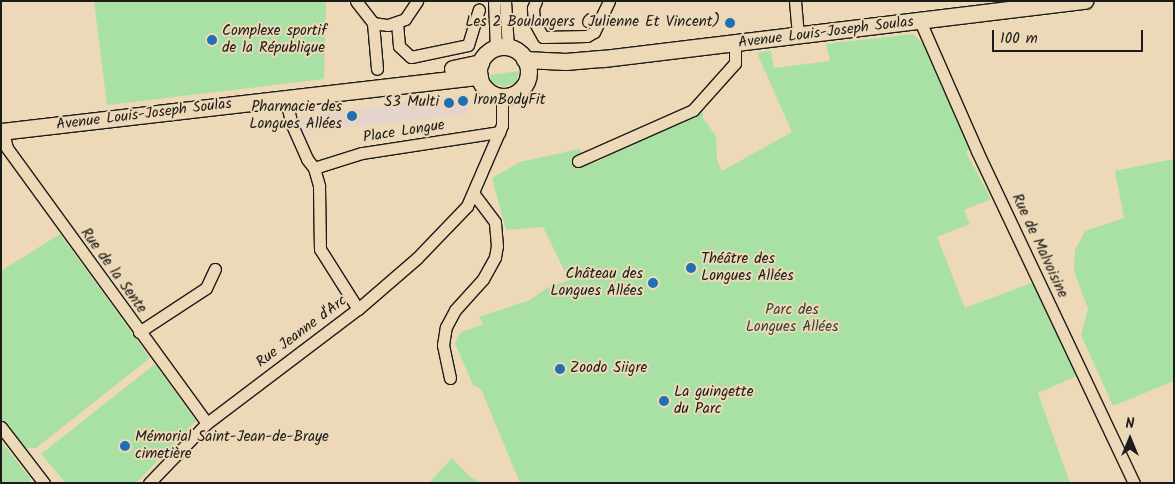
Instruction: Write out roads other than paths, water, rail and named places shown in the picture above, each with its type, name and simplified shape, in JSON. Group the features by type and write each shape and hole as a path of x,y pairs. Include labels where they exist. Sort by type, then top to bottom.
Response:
{"main road":[{"name":"Avenue Louis-Joseph Soulas","path":"527,66 798,37 1086,1"},
{"path":"502,48 527,66 521,90 502,97 486,90 480,70 502,48"},
{"name":"Avenue Louis-Joseph Soulas","path":"2,132 286,97 299,92 480,70"}],"street":[{"path":"356,1 373,23 377,69"},
{"path":"373,23 397,23 405,19 418,1"},
{"path":"494,1 502,48"},
{"path":"502,48 505,1"},
{"path":"536,1 533,8 534,21 538,34 543,37 587,36 594,32 609,1"},
{"path":"795,1 798,37"},
{"path":"397,23 399,46 411,57 468,45 479,10"},
{"name":"Rue de Malvoisine","path":"920,21 977,151 1134,483"},
{"path":"578,161 693,110 735,63 735,44"},
{"path":"286,97 292,125 307,159 314,168 319,186 320,249 358,309"},
{"path":"450,378 444,346 446,327 455,310 483,279 494,258 497,246 495,222 472,198 499,132 502,97"},
{"name":"Rue de la Sente","path":"2,132 6,148 207,423"},
{"name":"Place Longue","path":"314,168 362,153 499,132"},
{"name":"Rue Jeanne d'Arc","path":"149,483 207,423 358,309 417,258 472,198"},
{"path":"139,332 206,288 215,268"},
{"path":"1,428 44,483"}],"place":[{"name":"Les 2 Boulangers (Julienne Et Vincent)","path":"730,23"},
{"name":"Complexe sportif de la République","path":"212,40"},
{"name":"IronBodyFit","path":"463,101"},
{"name":"S3 Multi","path":"449,103"},
{"name":"Pharmacie des Longues Allées","path":"352,116"},
{"name":"Théâtre des Longues Allées","path":"691,268"},
{"name":"Château des Longues Allées","path":"653,283"},
{"name":"Zoodo Siigre","path":"560,369"},
{"name":"La guingette du Parc","path":"664,401"},
{"name":"Mémorial Saint-Jean-de-Braye cimetière","path":"125,446"}],"park label":[{"name":"Parc des Longues Allées","path":"792,318"}]}
